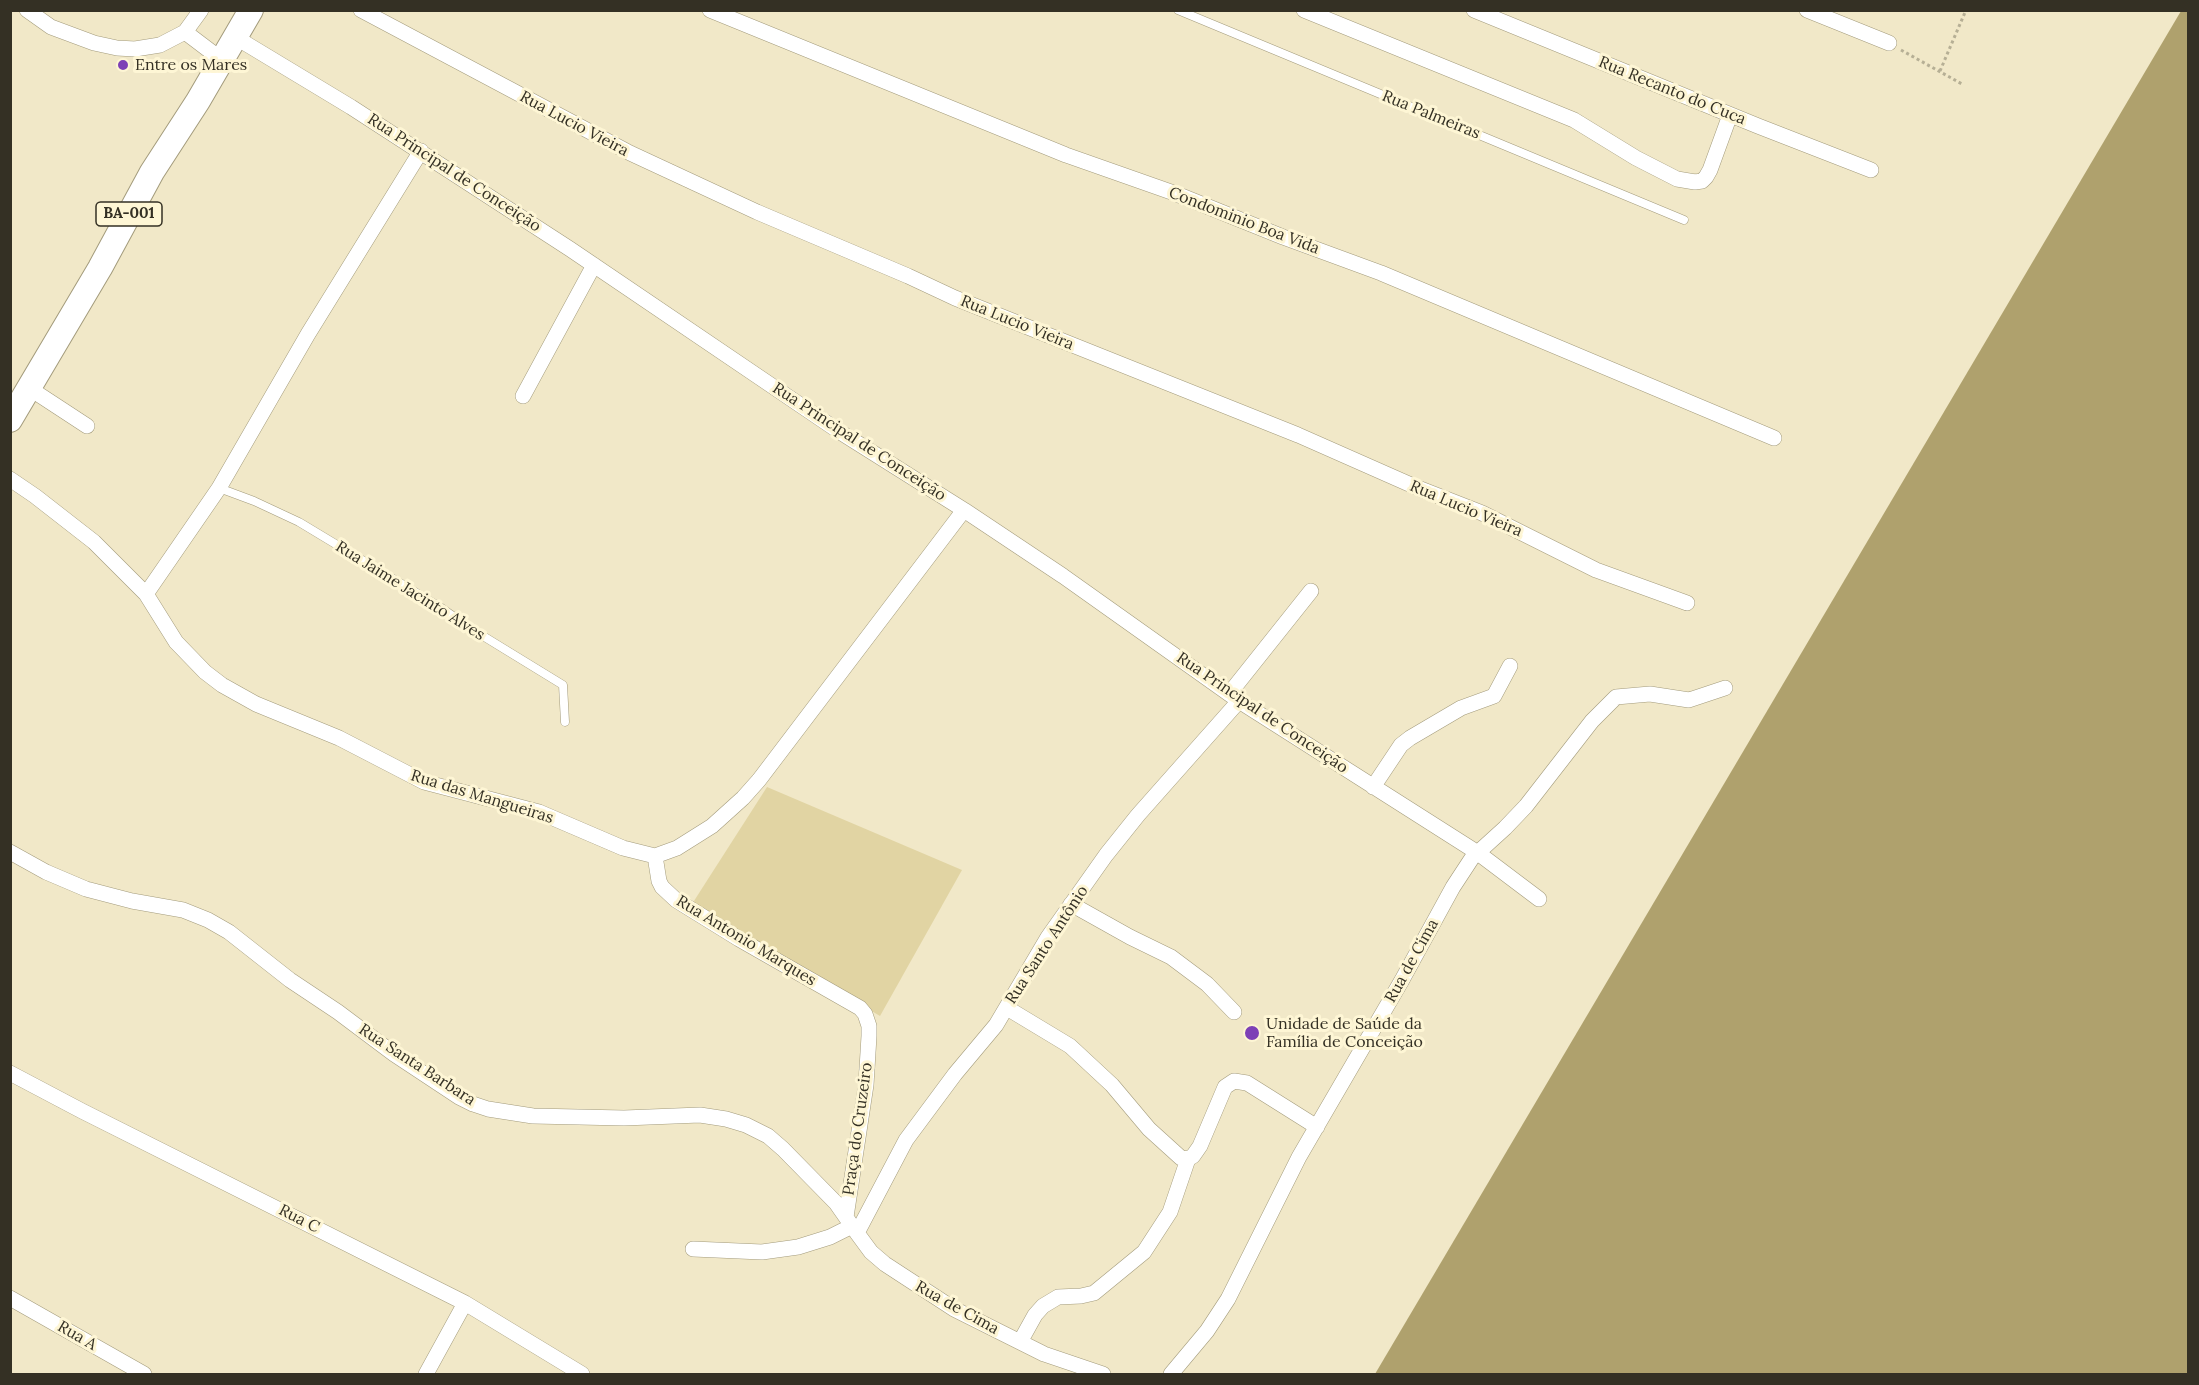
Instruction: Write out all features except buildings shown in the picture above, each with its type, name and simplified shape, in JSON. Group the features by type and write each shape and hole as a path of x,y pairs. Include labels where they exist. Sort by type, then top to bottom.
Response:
{"main road":[{"name":"BA-001","path":"10,420 100,268 152,172 198,102 251,10"}],"street":[{"path":"27,10 51,27 94,43 135,49 160,45 185,32 201,10"},
{"name":"Rua Lucio Vieira","path":"361,10 630,153 757,212 956,298 1298,435 1418,488 1482,513 1596,570 1687,603"},
{"name":"Condominio Boa Vida","path":"710,10 1066,155 1174,193 1282,237 1381,273 1774,438"},
{"path":"1305,10 1565,117 1591,129 1636,158 1677,179 1695,182 1702,181 1706,177 1730,115"},
{"name":"Rua Recanto do Cuca","path":"1474,10 1871,170"},
{"path":"1808,10 1889,43"},
{"path":"185,32 222,60"},
{"name":"Rua Principal de Conceição","path":"235,37 421,151 594,265 830,425 964,510 1119,615 1234,697 1478,853 1539,899"},
{"path":"146,594 219,488 308,334 421,151"},
{"path":"522,396 594,265"},
{"path":"29,388 87,426"},
{"name":"Rua das Mangueiras","path":"10,479 36,496 94,542 146,594 176,642 222,685 256,704 339,738 424,782 540,812 623,848 655,856"},
{"path":"655,856 677,848 712,826 743,798 964,510"},
{"name":"Rua Santo Antônio","path":"851,1225 873,1203 906,1140 996,1025 1020,982 1071,904 1138,815 1234,697 1311,591"},
{"path":"1373,787 1401,746 1410,738 1461,708 1490,698 1496,693 1510,666"},
{"name":"Rua de Cima","path":"1171,1374 1207,1331 1228,1299 1281,1190 1402,980 1453,886 1478,853 1526,806 1568,750 1616,697 1650,694 1689,700 1725,688"},
{"name":"Rua Santa Barbara","path":"10,852 46,873 86,889 132,901 183,910 208,920 229,932 290,980 394,1053 473,1104 488,1109 533,1116 624,1118 700,1114 736,1122 768,1136 836,1203 851,1225"},
{"name":"Rua Antonio Marques","path":"655,856 658,881 676,900 860,1008"},
{"path":"1071,904 1171,957 1207,984 1234,1012"},
{"name":"Praça do Cruzeiro","path":"851,1225 868,1056 868,1026 865,1014 860,1008"},
{"path":"1007,1008 1070,1046 1096,1069 1149,1129 1176,1155 1188,1159"},
{"name":"Rua C","path":"10,1073 465,1304 582,1374"},
{"path":"1020,1342 1035,1315 1043,1306 1058,1297 1094,1293 1144,1252 1170,1212 1188,1159 1200,1146 1225,1087 1234,1081 1246,1083 1317,1127"},
{"path":"693,1249 762,1252 798,1247 830,1237 851,1225"},
{"name":"Rua de Cima","path":"851,1225 871,1252 915,1286 954,1309 1020,1342 1053,1357 1103,1374"},
{"name":"Rua A","path":"10,1298 144,1374"},
{"path":"426,1374 465,1304"}],"lane":[{"name":"Rua Palmeiras","path":"1178,10 1684,220"},
{"name":"Rua Jaime Jacinto Alves","path":"219,488 299,522 563,685 564,722"}],"path":[{"path":"1940,71 1966,10"},
{"path":"1889,43 1962,84"}],"shaded area":[{"path":"2181,11 2188,11 2188,1374 1375,1374"},
{"path":"767,787 962,870 880,1016 692,904"}],"place":[{"name":"Entre os Mares","path":"123,65"},
{"name":"Unidade de Saúde da Família de Conceição","path":"1252,1033"}]}
